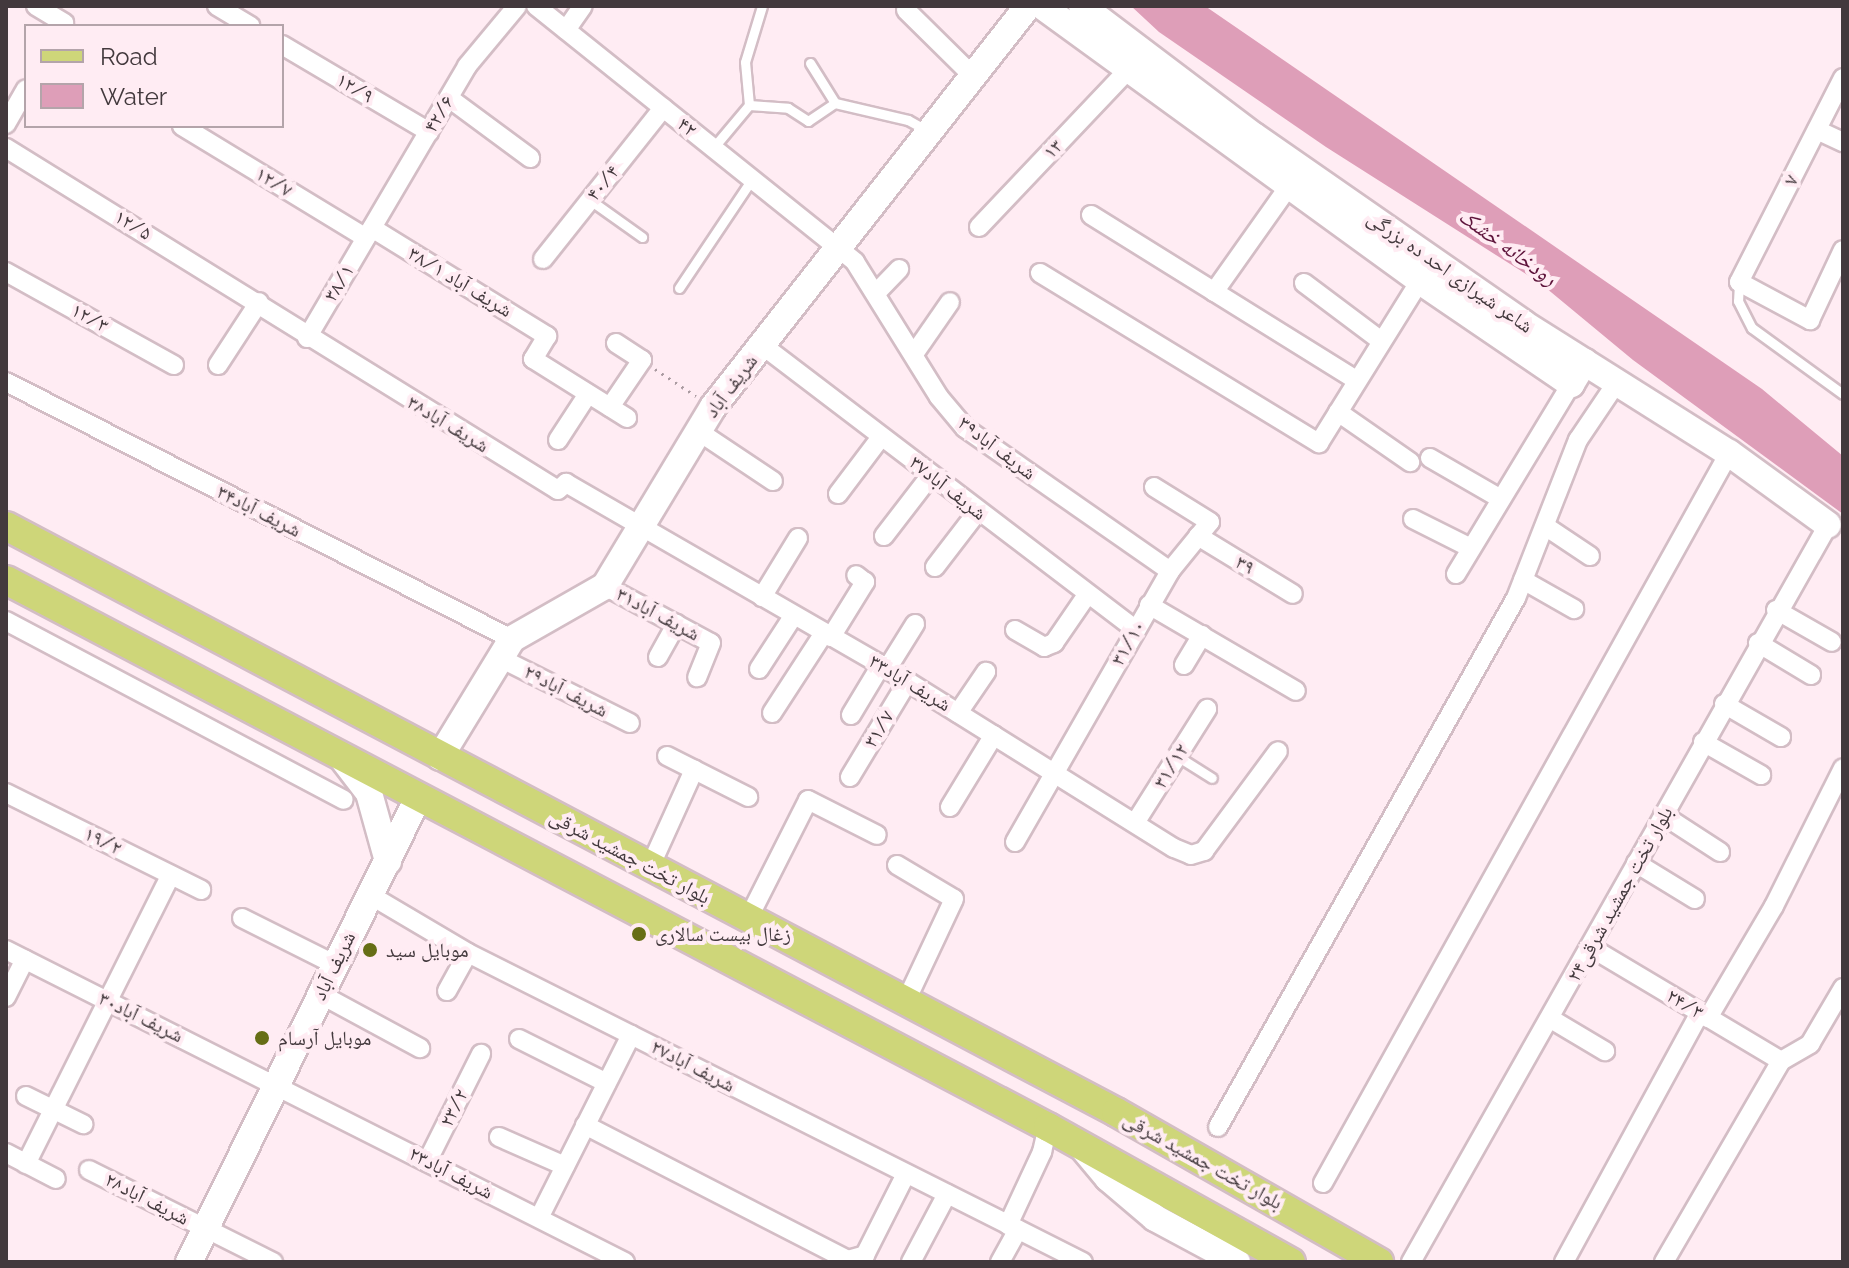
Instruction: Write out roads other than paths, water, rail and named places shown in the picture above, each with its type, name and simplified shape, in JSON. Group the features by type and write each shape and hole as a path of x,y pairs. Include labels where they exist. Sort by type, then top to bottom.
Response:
{"main road":[{"name":"بلوار تخت جمشید شرقی","path":"6,526 1116,1112 1379,1262"},
{"path":"6,580 417,800 1048,1127 1291,1262"},
{"path":"113,637 138,597"},
{"path":"740,967 755,923"}],"street":[{"path":"36,6 63,24 73,6"},
{"name":"۴۲/۶","path":"369,233 449,98 517,6"},
{"name":"۴۲","path":"536,6 837,247"},
{"path":"566,30 583,6"},
{"name":"شریف آباد","path":"440,757 507,649 605,586 713,407 1028,6"},
{"path":"1042,6 1420,281 1578,373 1456,574"},
{"name":"شاعر شیرازی احد ده بزرگی","path":"1082,6 1578,373 1617,382 1729,453 1828,525"},
{"path":"228,9 247,24"},
{"path":"906,10 973,76"},
{"name":"۱۲/۹","path":"284,46 429,132"},
{"name":"۱۳","path":"979,227 1128,70"},
{"name":"۷","path":"1739,282 1843,78"},
{"path":"6,122 24,92"},
{"path":"449,98 530,158"},
{"name":"۴۰/۴","path":"543,259 663,108"},
{"name":"۱۲/۷","path":"185,128 369,233"},
{"path":"1817,130 1843,142"},
{"name":"۱۲/۵","path":"6,148 259,302"},
{"path":"1214,292 1289,186"},
{"path":"1091,215 1356,380"},
{"name":"۳۸/۱ شریف آباد","path":"369,233 547,336 533,359 588,394"},
{"name":"۳۸/۱","path":"307,338 369,233"},
{"name":"شریف آباد۳۹","path":"837,247 877,292 914,354 965,428 1170,571"},
{"path":"1739,282 1810,320 1843,250"},
{"path":"877,292 899,269"},
{"name":"۱۲/۳","path":"6,272 174,365"},
{"path":"1040,273 1319,443 1380,340 1420,281"},
{"path":"1304,283 1380,340"},
{"path":"218,365 259,302"},
{"name":"شریف آباد۳۸","path":"259,302 307,338 558,490 566,483 641,527"},
{"path":"914,354 950,302"},
{"path":"610,407 642,360 616,343"},
{"name":"شریف آباد۳۷","path":"762,345 1135,629"},
{"name":"شریف آباد۳۴","path":"6,382 507,649"},
{"path":"1218,1127 1523,580 1578,440 1617,382"},
{"path":"558,440 588,394 627,418"},
{"path":"1338,412 1410,462"},
{"path":"698,431 773,481"},
{"path":"838,494 881,437"},
{"path":"1323,1183 1729,453"},
{"path":"1430,458 1501,499"},
{"path":"884,536 931,475"},
{"name":"۳۹","path":"1154,487 1204,529 1293,594"},
{"path":"935,567 978,511"},
{"path":"1413,519 1471,548"},
{"name":"بلوار تخت جمشید شرقی۲۴","path":"1411,1262 1551,1019 1776,610 1828,525"},
{"path":"1545,526 1590,556"},
{"name":"شریف آباد۳۳","path":"641,527 908,681 1174,848 1191,855 1204,851 1278,751"},
{"name":"۳۱/۱۰","path":"1015,842 1149,605 1170,571 1204,529"},
{"path":"762,597 798,538"},
{"path":"772,713 865,582 856,575"},
{"path":"1523,580 1574,609"},
{"name":"شریف آباد۳۱","path":"605,586 711,643 697,677"},
{"path":"1015,630 1044,647 1054,643 1087,595"},
{"path":"1149,605 1296,691"},
{"path":"1776,610 1832,642"},
{"path":"759,669 794,615"},
{"path":"6,621 344,800"},
{"path":"658,657 676,624"},
{"path":"851,715 915,624"},
{"path":"1184,665 1202,635"},
{"path":"1758,643 1811,675"},
{"name":"شریف آباد۲۹","path":"507,649 630,723"},
{"path":"958,713 986,672"},
{"name":"۳۱/۷","path":"850,777 908,681"},
{"path":"1724,704 1781,737"},
{"name":"۳۱/۱۲","path":"1135,823 1207,709"},
{"path":"950,807 994,735"},
{"path":"1703,742 1761,775"},
{"path":"667,756 748,797"},
{"path":"343,759 369,793 388,861"},
{"path":"1564,1262 1704,1015 1774,906 1843,768"},
{"path":"650,867 694,770"},
{"name":"۱۹/۲","path":"6,793 201,890"},
{"name":"شریف آباد","path":"189,1262 417,800"},
{"path":"755,923 808,800 877,835"},
{"path":"1663,815 1720,852"},
{"path":"1636,863 1695,899"},
{"path":"897,865 954,899 906,1001"},
{"path":"26,1164 171,875"},
{"name":"شریف آباد۲۷","path":"370,895 468,953 1083,1262"},
{"path":"242,918 334,964"},
{"name":"۲۴/۳","path":"1590,947 1781,1061"},
{"name":"شریف آباد۳۰","path":"6,950 277,1083"},
{"path":"447,991 468,953"},
{"path":"6,997 25,959"},
{"path":"1664,1262 1781,1061 1810,1044 1843,988"},
{"path":"320,994 420,1048"},
{"path":"1551,1019 1605,1051"},
{"path":"539,1218 631,1035"},
{"path":"519,1039 607,1083"},
{"name":"۲۳/۲","path":"427,1162 481,1054"},
{"name":"شریف آباد۲۳","path":"277,1083 625,1262"},
{"path":"26,1096 83,1124"},
{"path":"585,1125 848,1260 865,1255 906,1174"},
{"path":"1000,1262 1042,1152 1048,1127"},
{"path":"499,1137 565,1166"},
{"path":"1079,1144 1108,1178 1155,1218 1237,1262"},
{"path":"6,1153 56,1179"},
{"name":"شریف آباد۲۸","path":"89,1170 273,1262"},
{"path":"911,1262 947,1194"}],"lane":[{"path":"713,148 749,105 745,62 762,6"},
{"path":"810,63 835,103 908,120 929,132"},
{"path":"749,105 788,108 808,121 835,103"},
{"path":"679,288 752,179"},
{"path":"590,200 642,237"},
{"path":"1739,282 1738,301 1752,328 1843,394"},
{"path":"1177,756 1212,778"}],"water":[{"name":"رودخانه خشک","path":"1131,6 1205,6 1762,389 1843,456 1843,514 1633,360 1540,283 1326,147 1159,32"}],"place":[{"name":"زغال بیست سالاری","path":"639,934"},
{"name":"موبایل سید","path":"370,950"},
{"name":"موبایل آرسام","path":"262,1038"}]}
